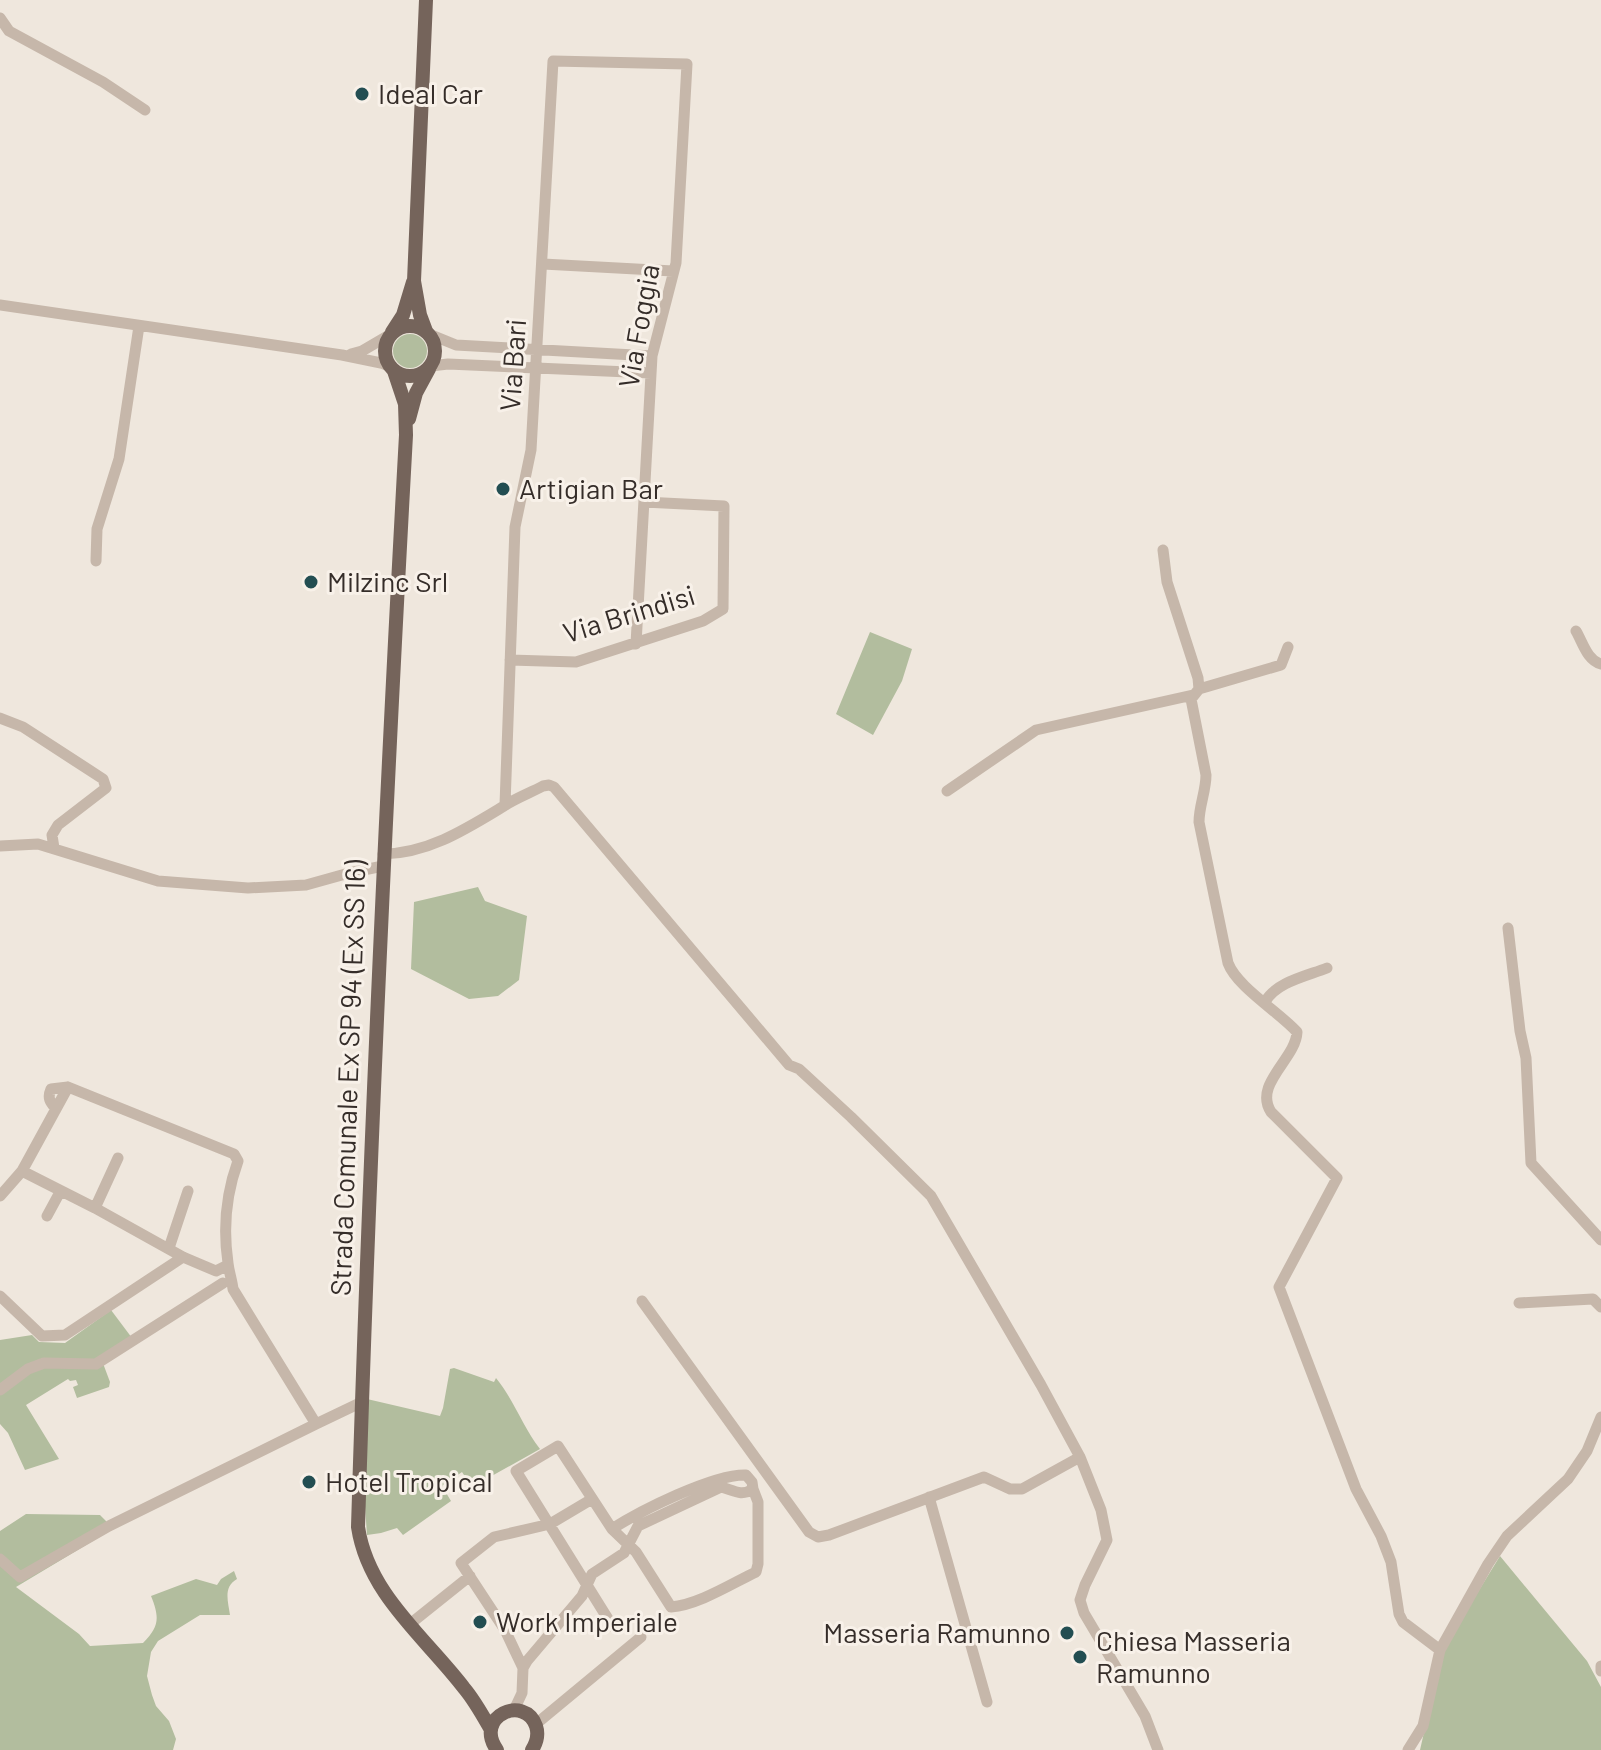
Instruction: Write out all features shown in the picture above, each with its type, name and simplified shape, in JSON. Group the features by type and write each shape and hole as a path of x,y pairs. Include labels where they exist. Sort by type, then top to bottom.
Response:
{"main road":[{"path":"414,281 403,315 386,342 385,351 392,369 408,376 416,376 430,367 436,350 420,315 414,281 426,0"},
{"path":"391,334 398,328 412,325 428,332"},
{"name":"Strada Comunale Ex SP 94 (Ex SS 16)","path":"406,435 416,393 430,367"},
{"name":"Strada Comunale Ex SP 94 (Ex SS 16)","path":"392,369 405,404 406,435 383,860 358,1527 361,1547 369,1567 395,1607 465,1688 484,1703 528,1715 535,1722"},
{"name":"Strada Comunale Ex SP 94 (Ex SS 16)","path":"465,1688 491,1743"},
{"path":"491,1743 498,1717 509,1711"},
{"path":"535,1722 538,1738 535,1748"}],"street":[{"path":"0,18 9,31 103,82 145,110"},
{"name":"Via Bari","path":"505,805 515,527 531,450 553,61 687,64"},
{"name":"Via Foggia","path":"636,644 652,356 676,263 687,64"},
{"path":"543,264 673,271"},
{"path":"0,305 342,355 381,363 392,369"},
{"path":"96,561 97,529 119,459 139,326"},
{"path":"428,332 456,345 652,356"},
{"path":"342,355 362,351 391,334"},
{"path":"430,367 448,364 651,373"},
{"name":"Via Brindisi","path":"510,660 576,662 703,621 723,609 724,506 644,502"},
{"path":"1163,550 1167,582 1198,678 1196,692 1191,699 1206,775 1199,822 1228,963 1236,978 1297,1032 1297,1041 1267,1089 1266,1104 1337,1178 1279,1287 1356,1489 1391,1562 1399,1614 1403,1622 1440,1650"},
{"path":"1576,631 1590,658 1601,664"},
{"path":"947,791 1036,730 1196,692 1281,665 1288,647"},
{"path":"0,718 23,727 103,779 106,788 58,825 52,835 54,848"},
{"path":"0,846 38,844 158,881 248,888 306,885 436,843 543,786 554,787 789,1065 809,1078 931,1196 1080,1457 1101,1510 1107,1540 1080,1600 1090,1626 1145,1716 1158,1750"},
{"path":"1508,928 1526,1058 1531,1163 1601,1240"},
{"path":"1265,1002 1279,988 1327,968"},
{"path":"0,1196 22,1171 68,1087 234,1154 238,1161 231,1181 226,1214 228,1265 232,1278 228,1286 96,1364 44,1363 28,1369 0,1390"},
{"path":"95,1208 118,1158"},
{"path":"22,1171 183,1257 216,1271 316,1424"},
{"path":"169,1248 188,1191"},
{"path":"47,1216 60,1192"},
{"path":"0,1296 42,1336 65,1335 183,1257"},
{"path":"216,1271 228,1265"},
{"path":"1519,1303 1593,1299 1601,1307"},
{"path":"642,1301 809,1532 818,1537 984,1477 1010,1489 1022,1489 1080,1457"},
{"path":"0,1559 20,1577 109,1526 362,1402"},
{"path":"1412,1749 1423,1726 1440,1650 1488,1564 1507,1536 1568,1479 1587,1451 1601,1417"},
{"path":"612,1529 632,1516 738,1475 746,1475 752,1482 758,1502 756,1572 711,1594 671,1607 636,1552 612,1529 558,1446 516,1471 613,1627"},
{"path":"509,1711 522,1693 522,1674 582,1596 592,1574 624,1553 638,1526 721,1487 739,1494 753,1489"},
{"path":"929,1497 987,1702"},
{"path":"592,1499 550,1524 494,1537 461,1563 505,1630 522,1674 535,1722 641,1637"},
{"path":"410,1624 470,1576"}],"green space":[{"path":"410,334 422,339 427,351 422,363 410,368 398,363 393,351 398,339"},
{"path":"870,632 912,649 902,681 873,735 836,714"},
{"path":"478,887 485,901 527,916 519,980 498,996 469,999 411,969 414,902"},
{"path":"111,1310 132,1338 101,1358 109,1387 77,1398 73,1387 78,1385 76,1380 68,1379 26,1405 59,1459 25,1470 8,1433 0,1424 0,1340 32,1335 39,1342 65,1343"},
{"path":"450,1369 494,1382 496,1378 540,1449 472,1487 462,1472 442,1486 451,1501 403,1535 397,1528 367,1535 364,1492 367,1399 440,1416"},
{"path":"26,1514 100,1515 106,1521 106,1533 16,1587 79,1634 90,1646 143,1643 156,1622 151,1596 196,1579 217,1585 234,1571 237,1579 230,1586 228,1595 230,1615 200,1615 158,1641 151,1652 147,1676 156,1706 169,1721 176,1739 173,1750 0,1750 0,1531"},
{"path":"1500,1556 1587,1661 1601,1687 1601,1750 1420,1750 1441,1658"}],"place":[{"name":"Ideal Car","path":"362,94"},
{"name":"Artigian Bar","path":"503,489"},
{"name":"Milzinc Srl","path":"311,582"},
{"name":"Hotel Tropical","path":"309,1482"},
{"name":"Work Imperiale","path":"480,1622"},
{"name":"Masseria Ramunno","path":"1067,1633"},
{"name":"Chiesa Masseria Ramunno","path":"1080,1657"}]}
